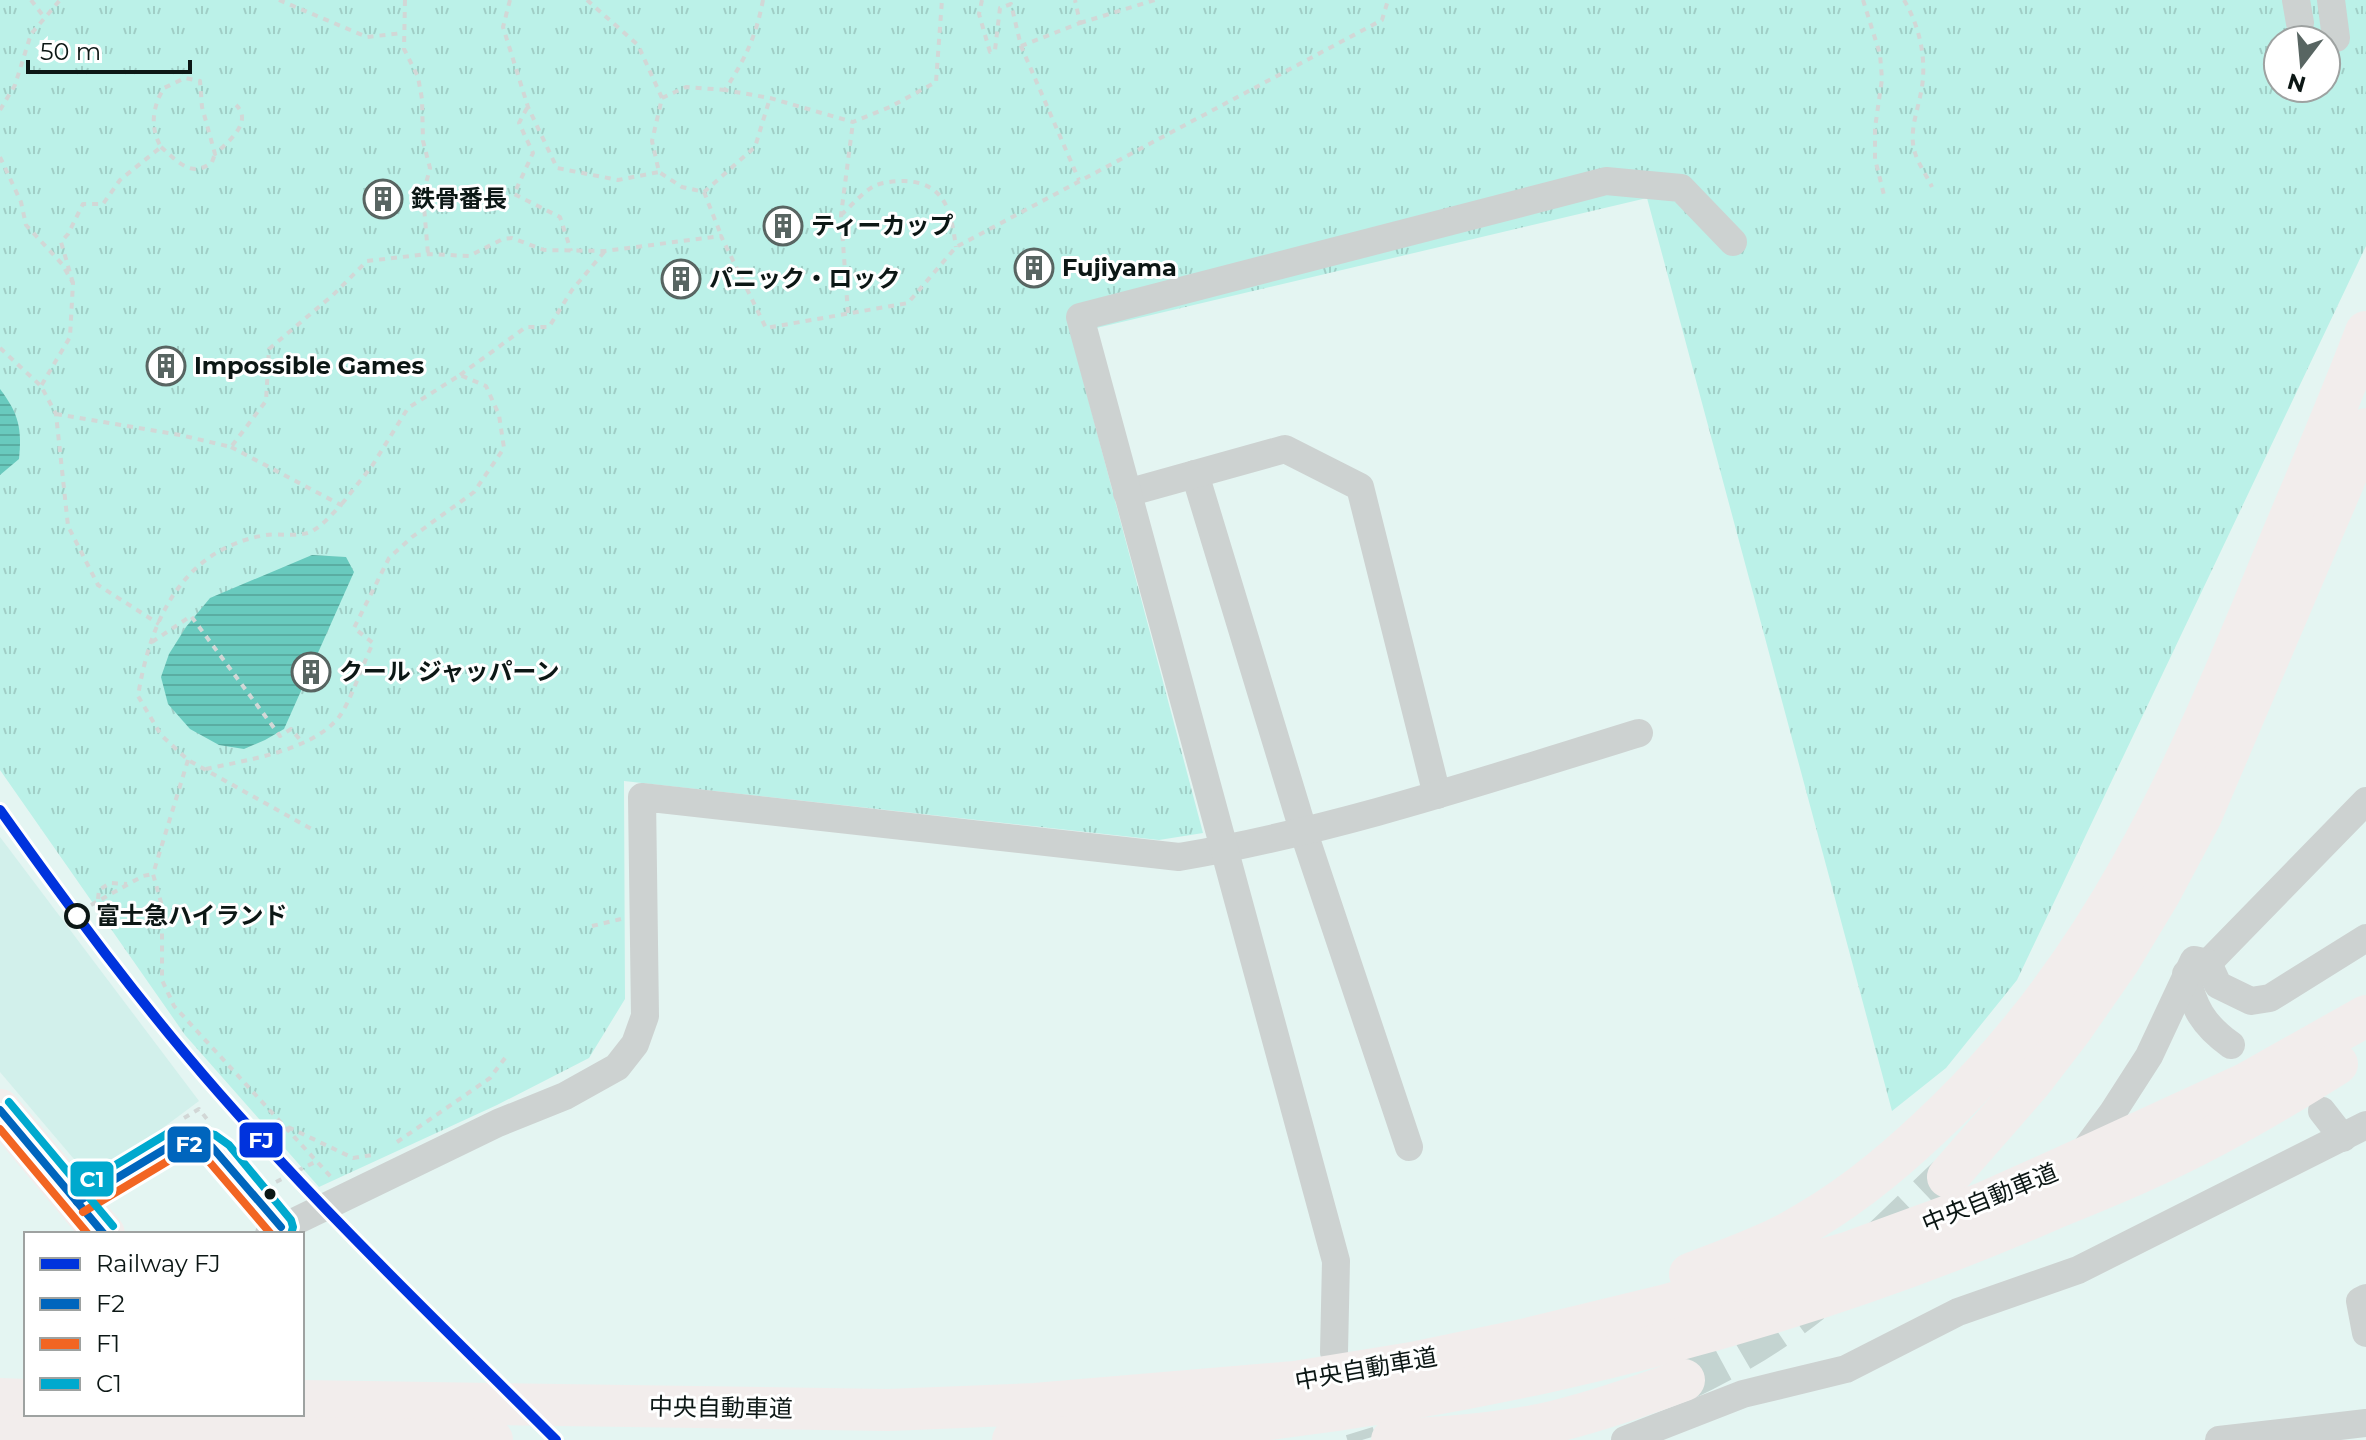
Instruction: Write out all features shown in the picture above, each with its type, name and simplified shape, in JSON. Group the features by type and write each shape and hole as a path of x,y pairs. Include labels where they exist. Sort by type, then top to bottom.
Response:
{"highway":[{"path":"1295,1382 1568,1312 1739,1255 1804,1225 1855,1192 1909,1148 1953,1105 2003,1054 2038,1010 2090,939 2131,871 2203,725 2366,332"},
{"path":"1948,1177 2031,1082 2071,1030 2119,961 2160,893 2207,803 2366,429"},
{"name":"中央自動車道","path":"304,1401 888,1410 1035,1404 1295,1382 1412,1363 1527,1339 1757,1280 1847,1253 1984,1203 2076,1162 2247,1083 2366,1016"},
{"name":"中央自動車道","path":"1013,1440 1300,1417 1412,1399 1532,1374 1765,1315 1991,1237 2150,1168 2258,1113 2366,1046"},
{"path":"0,1110 102,1232"},
{"path":"1392,1440 1488,1433 1551,1423 1616,1405 1684,1380"},
{"path":"0,1399 24,1400"},
{"path":"261,1416 279,1440"},
{"path":"0,1436 492,1440"}],"street":[{"path":"2331,0 2334,24"},
{"path":"1334,1352 1336,1261 1080,317 1606,181 1681,188 1733,242"},
{"path":"1127,493 1285,449 1360,487 1437,795"},
{"path":"1195,474 1303,830 1409,1147"},
{"path":"77,1202 175,1143 187,1143 212,1147 271,1232 498,1123 565,1096 617,1067 635,1044 645,1016 642,797 1179,857 1226,849 1437,795 1639,733"},
{"path":"2076,1162 2149,1056 2197,968 2366,801"},
{"path":"2197,968 2218,985 2251,1001 2270,998 2366,938"},
{"path":"2197,968 2191,1000 2202,1018 2231,1045"},
{"path":"2322,1111 2354,1131"},
{"path":"1625,1440 1743,1394 1846,1369 1958,1312 2078,1270 2354,1131"},
{"path":"2366,1298 2360,1301 2366,1333"},
{"path":"2219,1440 2366,1423"}],"path":[{"path":"31,0 44,17"},
{"path":"0,110 15,85 31,34 60,0"},
{"path":"279,0 367,37 403,33"},
{"path":"405,0 404,49 418,77 423,141 430,168 423,195 428,254"},
{"path":"510,0 503,27 528,107 557,168 618,180 659,172 682,187 704,192"},
{"path":"587,0 638,45 662,98 652,141 659,172"},
{"path":"725,90 757,31 763,0"},
{"path":"662,98 686,87 725,90 770,98 853,122 890,107 936,82 942,0"},
{"path":"982,0 979,14 990,52 995,50 1000,8 1011,4 1021,46 1079,181"},
{"path":"1075,0 1080,23"},
{"path":"1021,46 1080,23 1155,0"},
{"path":"704,192 721,236 766,328 908,303 956,247 1382,20 1388,0"},
{"path":"1863,0 1880,54 1882,79 1875,128 1875,159 1885,199"},
{"path":"1904,0 1921,40 1923,74 1921,97 1913,121 1914,152 1932,187"},
{"path":"215,154 202,107 200,81 190,78 169,83 159,95 153,118 155,135 161,147 188,169 197,170 212,162 215,154 234,137 243,117 242,110 236,105"},
{"path":"704,192 755,147 770,98"},
{"path":"528,107 519,123 533,153 514,194 560,217 571,251"},
{"path":"848,313 841,215 853,122"},
{"path":"41,386 70,337 73,283 61,242 83,204 103,204 114,186 161,147"},
{"path":"0,157 21,202 26,225 62,264 73,283"},
{"path":"841,215 876,185 898,181 918,182 937,192 951,213 956,247"},
{"path":"231,447 266,401 269,349 333,295 367,261 428,254 469,256 503,239 512,238 544,250 605,251 721,236"},
{"path":"315,831 188,760 161,735 138,696 144,655 175,588 220,550 264,535 312,532 341,505 372,466 408,408 526,327 549,327 572,290 605,251"},
{"path":"0,348 41,386 56,414 68,526 98,585 159,624"},
{"path":"206,769 258,758 302,742 318,735 339,717 373,643 354,628 389,558 412,537 474,492 504,448 499,415 486,386 460,375"},
{"path":"56,414 231,447 341,505"},
{"path":"150,643 191,616 280,736 291,729 302,742"},
{"path":"188,760 153,874 162,906 162,980 174,1006 347,1195"},
{"path":"91,905 143,876 153,874"},
{"path":"98,901 99,890 110,883 130,884"},
{"path":"394,1145 490,1078 505,1058"},
{"path":"286,1126 353,1158 382,1153"}],"shaded area":[{"path":"0,837 199,1101 129,1153 93,1171 85,1172 0,1072"}],"green space":[{"name":"富士急ハイランド","path":"0,0 2366,0 2366,246 2017,980 1946,1068 1892,1111 1647,198 1071,334 1203,833 1159,840 624,781 625,999 589,1058 497,1105 319,1187 185,1035 0,770"}],"water":[{"path":"0,389 15,414 20,439 19,459 0,475"},
{"path":"312,555 346,557 354,572 284,729 244,749 219,745 190,729 168,704 161,677 169,654 186,627 210,598"}],"tunnel":[{"path":"1882,1240 1948,1177"},
{"path":"1684,1380 1750,1345 1811,1302"},
{"path":"1347,1391 1362,1440"}],"rail line":[{"name":"FJ","path":"0,810 106,954 219,1093 342,1226 556,1440"}],"transit line":[{"name":"C1","path":"9,1102 113,1226"},
{"name":"F2","path":"0,1110 102,1232"},
{"name":"F1","path":"0,1129 86,1232"},
{"name":"C1","path":"71,1192 170,1132 201,1132 215,1135 229,1145 291,1220 292,1232"},
{"name":"F2","path":"77,1202 175,1143 212,1147 281,1227"},
{"name":"F1","path":"83,1212 178,1155 206,1158 269,1232"}],"place":[{"name":"鉄骨番長","path":"383,199"},
{"name":"ティーカップ","path":"783,226"},
{"name":"Fujiyama","path":"1034,268"},
{"name":"パニック・ロック","path":"681,279"},
{"name":"Impossible Games","path":"166,366"},
{"name":"クール ジャッパーン","path":"311,672"},
{"name":"富士急ハイランド","path":"77,916"}]}
